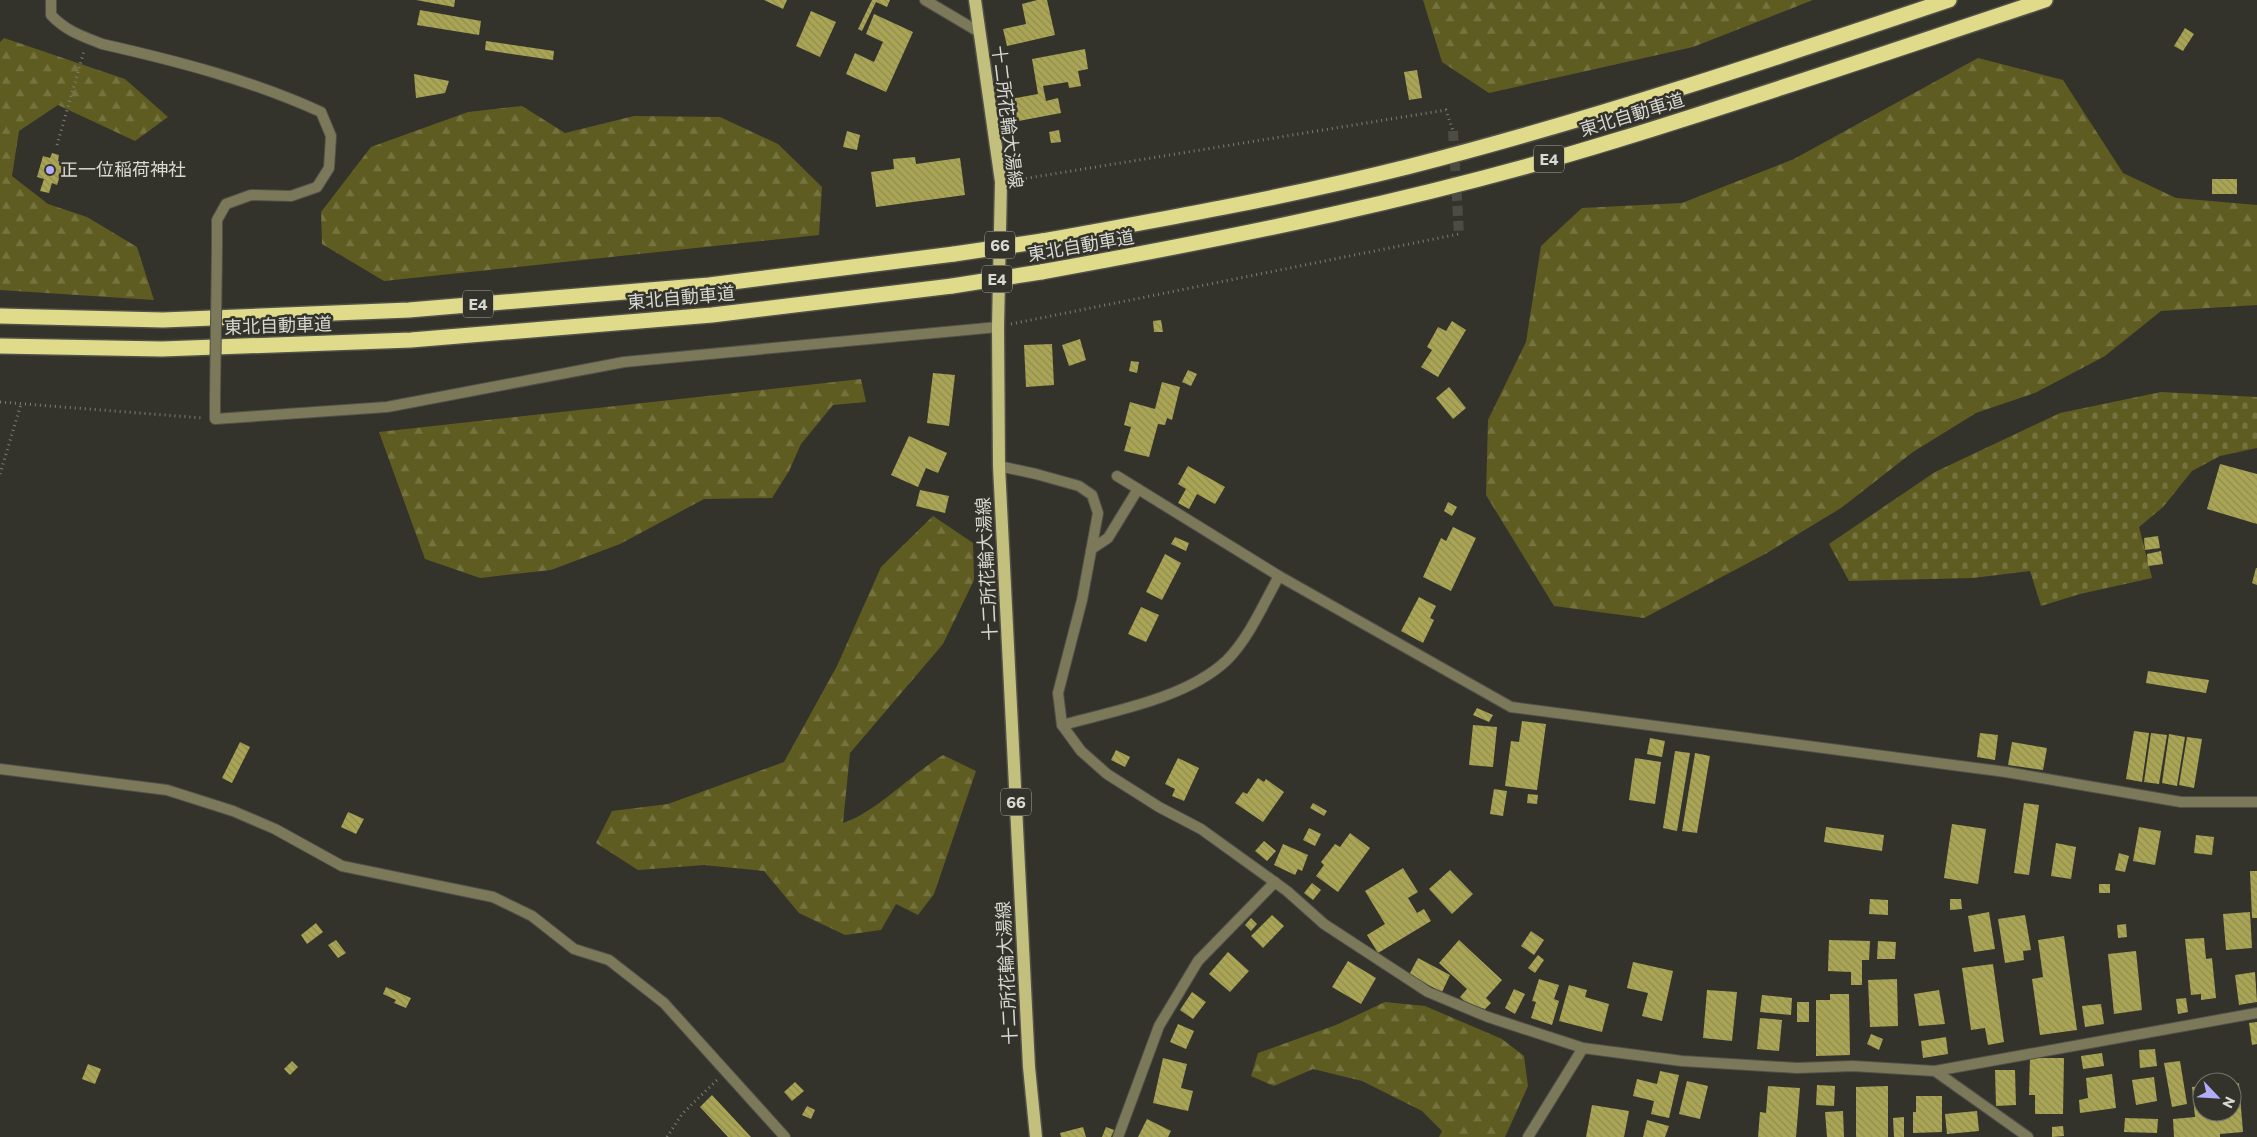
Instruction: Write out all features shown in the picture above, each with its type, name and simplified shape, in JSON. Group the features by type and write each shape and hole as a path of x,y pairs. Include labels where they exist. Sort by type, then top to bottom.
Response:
{"highway":[{"name":"東北自動車道","path":"0,316 162,320 409,310 709,285 1042,241 1187,215 1407,167 1607,111 1949,0"},
{"name":"東北自動車道","path":"0,346 162,349 411,340 712,315 952,286 1041,272 1192,245 1413,196 1616,140 2045,0"}],"main road":[{"name":"十二所花輪大湯線","path":"975,0 1001,182 998,327 999,466 1029,1067 1036,1137"}],"street":[{"path":"50,0 51,15 62,28 102,44 195,66 289,97 321,112 331,136 329,168 316,187 291,196 251,195 226,204 217,220 215,419 387,407 624,362 998,327"},
{"path":"925,0 979,32"},
{"path":"999,466 1070,484 1092,495 1098,513 1093,548 1058,693 1062,725 1081,751 1107,774 1159,807 1201,830 1274,882 1324,924 1428,992 1488,1017 1583,1048 1682,1061 1797,1068 1853,1066 1936,1071 2257,1013"},
{"path":"1117,476 1279,576 1511,707 2006,772 2181,802 2257,802"},
{"path":"1093,548 1108,538 1138,489"},
{"path":"1062,725 1154,700 1198,680 1227,659 1245,635 1279,576"},
{"path":"0,769 167,790 233,812 275,829 342,866 493,897 532,916 574,949 609,960 664,1003 785,1137"},
{"path":"1118,1137 1159,1026 1198,961 1274,882"},
{"path":"1528,1137 1583,1048"},
{"path":"1936,1071 2028,1137"}],"path":[{"path":"57,145 88,38"},
{"path":"1001,182 1446,110 1453,131"},
{"path":"998,327 1459,234"},
{"path":"0,402 215,419"},
{"path":"0,474 21,404"},
{"path":"667,1137 682,1114 726,1071"}],"green space":[{"path":"1423,0 1813,0 1693,47 1489,93 1442,62"},
{"path":"4,38 125,79 168,117 135,141 58,105 19,131 12,176 48,204 87,217 137,247 154,300 0,290 0,42"},
{"path":"1978,58 2063,80 2123,173 2176,198 2257,205 2257,305 2161,311 2105,356 2035,393 1976,413 1913,452 1841,508 1767,553 1644,618 1554,606 1486,495 1488,420 1526,342 1541,246 1582,208 1682,203 1794,159"},
{"path":"522,106 565,133 634,116 720,117 778,144 822,187 819,235 384,281 322,244 321,212 371,147 468,112"},
{"path":"861,379 866,402 833,405 801,444 789,471 772,498 704,499 620,544 551,570 480,578 425,559 379,432"},
{"path":"2161,392 2257,397 2257,448 2220,456 2192,471 2163,507 2139,527 2152,578 2080,594 2041,606 2030,571 1973,578 1849,581 1829,544 1935,472 2060,413"},
{"path":"933,516 973,543 974,580 943,644 850,753 843,823 869,810 943,755 976,771 934,894 918,915 896,904 881,930 845,935 799,913 764,871 704,865 638,870 596,843 612,811 668,804 784,762 837,666 881,567"},
{"path":"1385,1002 1425,1006 1502,1039 1524,1056 1528,1086 1505,1137 1439,1137 1442,1131 1422,1111 1362,1081 1313,1069 1274,1086 1251,1076 1258,1053 1336,1025"}],"building":[{"path":"416,0 455,0 454,7"},
{"path":"764,0 787,0 783,9"},
{"path":"872,0 890,0 887,7 876,2 862,31 858,29"},
{"path":"1037,0 1047,0 1055,35 1007,46 1003,29 1026,24 1022,4"},
{"path":"420,10 481,21 479,35 417,25"},
{"path":"811,11 836,22 820,57 796,46"},
{"path":"874,14 913,32 886,92 846,74 855,53 874,62 883,42 866,34"},
{"path":"2185,28 2194,34 2183,51 2174,46"},
{"path":"486,41 554,51 553,60 485,50"},
{"path":"1085,49 1088,69 1078,71 1081,86 1069,88 1068,82 1043,86 1046,101 1058,98 1061,113 1014,122 1010,99 1038,94 1032,59"},
{"path":"1417,70 1422,98 1409,100 1404,72"},
{"path":"414,74 449,81 445,93 416,98"},
{"path":"1059,130 1061,142 1051,143 1049,132"},
{"path":"847,131 860,135 857,150 843,147"},
{"name":"正一位稲荷神社","path":"52,153 59,155 58,161 64,163 57,185 52,183 49,193 40,191 44,179 37,177 43,156 50,158"},
{"path":"915,157 916,164 960,158 965,195 876,207 871,172 894,169 893,159"},
{"path":"2212,179 2237,179 2237,194 2212,194"},
{"path":"1161,320 1163,332 1154,332 1153,321"},
{"path":"1452,321 1466,330 1438,377 1421,367 1432,350 1427,347 1438,327 1446,331"},
{"path":"1080,339 1086,360 1069,366 1062,345"},
{"path":"1052,344 1054,385 1026,387 1024,345"},
{"path":"1131,361 1139,362 1137,373 1129,371"},
{"path":"1188,370 1197,374 1191,386 1182,382"},
{"path":"933,373 955,375 949,426 927,423"},
{"path":"1162,382 1180,387 1172,420 1167,418 1165,425 1158,424 1149,457 1124,451 1131,427 1124,425 1130,402 1155,409"},
{"path":"1449,387 1466,408 1453,419 1436,398"},
{"path":"909,436 947,453 938,473 926,468 918,487 891,475"},
{"path":"2220,464 2257,474 2257,524 2207,509"},
{"path":"1188,466 1225,487 1215,504 1197,494 1189,509 1178,503 1186,489 1178,484"},
{"path":"920,490 949,496 945,513 916,506"},
{"path":"1448,502 1457,507 1452,516 1444,511"},
{"path":"1453,527 1476,538 1451,591 1423,577 1441,538 1446,541"},
{"path":"2158,536 2160,548 2145,550 2144,538"},
{"path":"1175,537 1189,543 1186,551 1171,544"},
{"path":"2161,551 2163,564 2148,566 2147,554"},
{"path":"1165,554 1181,563 1162,600 1146,592"},
{"path":"2257,568 2257,585 2252,583"},
{"path":"1419,597 1436,606 1430,618 1434,620 1423,643 1401,631"},
{"path":"1141,607 1159,615 1146,642 1128,634"},
{"path":"2148,671 2209,680 2206,693 2146,683"},
{"path":"1477,708 1493,715 1489,722 1473,715"},
{"path":"1522,721 1546,724 1537,790 1505,786 1511,741 1519,742"},
{"path":"1473,725 1497,727 1493,767 1469,765"},
{"path":"2134,731 2149,733 2142,782 2126,779"},
{"path":"1980,733 1998,735 1995,760 1977,757"},
{"path":"2151,733 2167,735 2159,784 2144,782"},
{"path":"2169,734 2185,737 2177,786 2162,783"},
{"path":"2187,737 2202,739 2194,788 2179,785"},
{"path":"1650,738 1665,741 1662,757 1647,754"},
{"path":"240,742 250,747 232,783 222,778"},
{"path":"2012,742 2047,748 2043,770 2008,765"},
{"path":"1116,750 1130,757 1125,767 1111,760"},
{"path":"1675,751 1690,753 1677,831 1663,828"},
{"path":"1695,753 1710,756 1697,833 1682,831"},
{"path":"1178,758 1199,768 1184,801 1172,796 1175,789 1165,784"},
{"path":"1635,758 1661,762 1655,804 1629,800"},
{"path":"1258,778 1264,782 1266,779 1284,792 1263,822 1235,803 1243,792 1247,794"},
{"path":"1494,789 1507,791 1503,816 1490,814"},
{"path":"1528,794 1538,795 1537,804 1527,803"},
{"path":"1313,803 1327,811 1324,816 1310,808"},
{"path":"2024,803 2039,805 2029,875 2014,873"},
{"path":"348,812 364,819 356,834 341,827"},
{"path":"1952,824 1986,829 1978,884 1944,878"},
{"path":"1826,827 1884,835 1882,851 1824,842"},
{"path":"2139,827 2161,831 2155,865 2133,861"},
{"path":"1309,828 1321,834 1315,846 1303,840"},
{"path":"1350,833 1370,848 1338,892 1316,876 1324,865 1321,862 1335,844 1340,847"},
{"path":"2196,835 2214,837 2212,855 2194,853"},
{"path":"1264,841 1276,851 1267,861 1255,851"},
{"path":"2056,843 2076,847 2071,879 2051,876"},
{"path":"1283,844 1308,855 1302,871 1298,869 1295,875 1274,865"},
{"path":"2119,853 2129,856 2125,872 2115,870"},
{"path":"1403,868 1418,892 1408,898 1417,913 1424,909 1431,921 1378,953 1367,935 1385,924 1365,891"},
{"path":"1450,870 1473,894 1452,914 1429,889"},
{"path":"2250,871 2257,871 2257,918 2252,918"},
{"path":"1312,883 1321,890 1313,900 1304,893"},
{"path":"2099,884 2110,884 2110,893 2099,893"},
{"path":"1870,899 1888,900 1888,915 1869,914"},
{"path":"1950,899 1961,899 1962,909 1950,910"},
{"path":"1989,912 1995,949 1974,952 1968,916"},
{"path":"2250,912 2252,948 2226,950 2223,914"},
{"path":"1272,915 1284,926 1263,948 1251,936"},
{"path":"2025,915 2031,950 2023,951 2024,960 2005,963 1998,919"},
{"path":"1251,918 1257,924 1251,931 1245,925"},
{"path":"316,923 323,932 307,944 301,935"},
{"path":"2126,924 2127,937 2118,938 2117,925"},
{"path":"1531,931 1544,940 1534,955 1521,946"},
{"path":"2064,936 2077,1030 2040,1035 2032,979 2043,977 2038,940"},
{"path":"2204,938 2206,959 2212,958 2216,998 2201,1000 2201,994 2191,995 2185,939"},
{"path":"336,940 346,953 338,958 328,945"},
{"path":"1459,940 1502,980 1486,998 1491,1003 1485,1009 1469,1005 1460,997 1467,989 1439,963"},
{"path":"1829,940 1870,941 1869,960 1862,960 1862,985 1851,985 1851,972 1828,971"},
{"path":"1878,941 1896,942 1895,959 1877,959"},
{"path":"2136,951 2142,1010 2114,1014 2108,954"},
{"path":"1228,952 1249,971 1230,992 1209,974"},
{"path":"1538,955 1544,960 1535,973 1528,968"},
{"path":"1418,958 1450,975 1442,992 1409,975"},
{"path":"1348,961 1376,978 1361,1004 1332,987"},
{"path":"1633,962 1673,971 1662,1021 1642,1016 1648,993 1627,988"},
{"path":"1993,964 2004,1042 1988,1045 1985,1028 1971,1030 1962,968"},
{"path":"2255,972 2257,1002 2239,1005 2235,975"},
{"path":"1539,979 1559,985 1554,999 1559,1001 1552,1025 1531,1018 1536,1002 1532,1001"},
{"path":"1897,979 1898,1026 1870,1027 1868,980"},
{"path":"1569,985 1587,990 1585,997 1609,1004 1602,1032 1559,1021"},
{"path":"386,987 411,998 406,1008 394,1003 396,1000 383,994"},
{"path":"1514,989 1525,994 1515,1014 1505,1008"},
{"path":"1707,990 1737,992 1732,1041 1703,1038"},
{"path":"1939,990 1945,1024 1919,1026 1914,994"},
{"path":"1192,992 1206,1002 1193,1019 1180,1010"},
{"path":"1830,994 1849,994 1850,1055 1816,1056 1816,1000 1830,1000"},
{"path":"1762,995 1792,998 1791,1015 1760,1012"},
{"path":"2186,998 2188,1012 2178,1014 2176,999"},
{"path":"1797,1002 1809,1002 1809,1022 1797,1022"},
{"path":"2101,1004 2104,1024 2085,1027 2082,1006"},
{"path":"1760,1018 1782,1020 1779,1051 1757,1049"},
{"path":"2257,1022 2257,1044 2252,1045 2249,1023"},
{"path":"1178,1024 1194,1031 1186,1049 1170,1042"},
{"path":"1871,1034 1883,1039 1879,1050 1867,1044"},
{"path":"1946,1037 1948,1054 1923,1058 1921,1041"},
{"path":"2155,1049 2157,1066 2140,1068 2139,1050"},
{"path":"2102,1053 2104,1066 2083,1069 2081,1056"},
{"path":"1163,1058 1187,1064 1181,1088 1193,1091 1188,1111 1153,1103"},
{"path":"2030,1058 2064,1058 2063,1114 2035,1114 2035,1095 2029,1095"},
{"path":"292,1061 298,1067 290,1075 284,1069"},
{"path":"2180,1061 2187,1104 2172,1107 2164,1063"},
{"path":"88,1064 101,1069 95,1084 82,1079"},
{"path":"1995,1070 2015,1070 2016,1105 1996,1106"},
{"path":"1660,1071 1679,1075 1669,1118 1651,1114 1654,1101 1633,1096 1637,1079 1657,1084"},
{"path":"2112,1074 2116,1108 2080,1113 2079,1100 2088,1098 2086,1078"},
{"path":"2154,1077 2157,1101 2136,1105 2132,1080"},
{"path":"1687,1081 1708,1086 1700,1119 1679,1114"},
{"path":"795,1082 804,1091 792,1101 784,1092"},
{"path":"1817,1085 1835,1086 1834,1106 1816,1105"},
{"path":"1768,1086 1800,1088 1796,1137 1758,1137 1760,1112 1766,1113"},
{"path":"1888,1086 1888,1137 1856,1137 1856,1087"},
{"path":"712,1095 751,1137 728,1137 700,1107"},
{"path":"1916,1096 1942,1096 1942,1132 1913,1133 1913,1112 1916,1112"},
{"path":"1592,1105 1629,1111 1624,1137 1586,1137"},
{"path":"807,1106 815,1110 811,1119 802,1115"},
{"path":"1843,1111 1844,1137 1827,1137 1825,1112"},
{"path":"1977,1111 1979,1131 1947,1134 1945,1114"},
{"path":"1904,1117 1904,1137 1894,1137 1893,1118"},
{"path":"2192,1117 2192,1122 2242,1122 2242,1120 2243,1132 2220,1134 2220,1137 2174,1137 2173,1119"},
{"path":"2125,1118 2158,1119 2157,1133 2124,1132"},
{"path":"1147,1119 1171,1131 1168,1137 1138,1137"},
{"path":"1647,1120 1669,1126 1665,1137 1643,1137"},
{"path":"2063,1126 2064,1136 2052,1137 2052,1127"},
{"path":"1083,1127 1086,1137 1061,1137 1060,1133"},
{"path":"1106,1127 1114,1130 1111,1137 1102,1137"}],"tunnel":[{"path":"1453,131 1459,234"}],"place":[{"name":"正一位稲荷神社","path":"50,170"}]}
